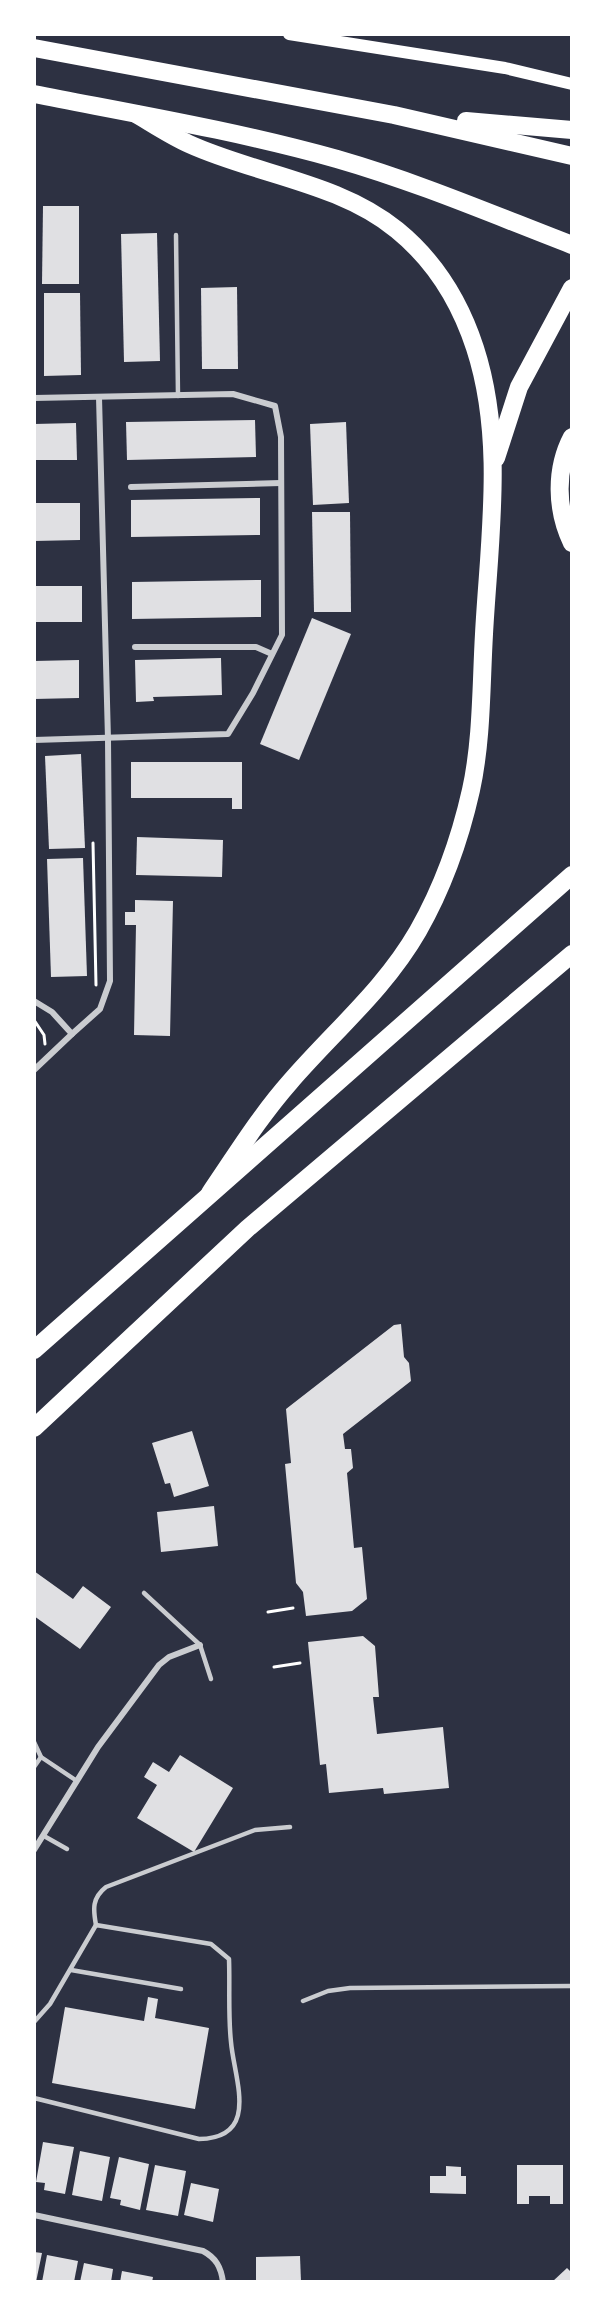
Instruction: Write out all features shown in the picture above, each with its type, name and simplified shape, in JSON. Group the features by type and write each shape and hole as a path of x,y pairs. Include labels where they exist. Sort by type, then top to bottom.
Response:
{"highway":[{"path":"34,48 394,115 572,156"},
{"path":"34,94 242,134 339,160 432,191 572,245"},
{"path":"136,114 190,144 337,196 379,217 416,249 453,295 476,351 485,390 494,466 477,758 464,820 451,859 419,929 395,967 357,1014 290,1081 210,1193"},
{"path":"394,115 572,130"},
{"path":"494,466 519,387 572,288"},
{"path":"572,437 565,450 560,472 563,518 572,543"},
{"path":"34,1350 572,874"},
{"path":"34,1428 248,1228 572,954"}],"main road":[{"path":"289,34 504,68 572,84"}],"street":[{"path":"34,398 233,394 275,406 281,437 282,635 228,734 34,740"},
{"path":"34,1070 100,1010 110,981 108,739 99,397"},
{"path":"131,487 281,483"},
{"path":"135,647 256,647 272,654"},
{"path":"34,1001 52,1012 72,1034"},
{"path":"34,1850 98,1747 159,1665 169,1657 200,1645"},
{"path":"34,2215 203,2251 213,2256 219,2265 223,2282"}],"lane":[{"path":"176,235 178,396"},
{"path":"144,1593 200,1645 211,1679"},
{"path":"34,1742 41,1757 77,1781"},
{"path":"34,1767 41,1757"},
{"path":"34,2022 50,2004 96,1925 93,1906 97,1894 105,1887 255,1830 290,1827"},
{"path":"44,1836 67,1849"},
{"path":"34,2098 199,2139 217,2139 227,2133 235,2122 241,2091 231,2043 229,1959 211,1944 96,1925"},
{"path":"71,1970 181,1989"},
{"path":"303,2001 328,1991 350,1988 572,1986"}],"path":[{"path":"93,843 96,986"},
{"path":"34,1020 44,1035 45,1045 40,1050"},
{"path":"268,1612 293,1608"},
{"path":"273,1667 300,1664"}],"building":[{"path":"43,206 79,206 79,284 42,284"},
{"path":"157,233 160,361 124,362 121,234"},
{"path":"237,287 238,369 202,369 201,288"},
{"path":"44,293 80,293 81,375 44,376"},
{"path":"255,420 256,457 127,460 126,422"},
{"path":"346,422 349,503 313,505 310,424"},
{"path":"76,423 77,460 34,460 34,424"},
{"path":"260,498 260,535 131,537 131,500"},
{"path":"34,503 80,503 80,540 34,541"},
{"path":"312,512 350,512 351,612 314,612"},
{"path":"261,580 261,617 132,619 132,582"},
{"path":"34,586 82,586 82,622 34,622"},
{"path":"312,618 351,634 299,760 260,744"},
{"path":"221,658 222,695 153,697 154,701 136,702 135,660"},
{"path":"79,660 79,698 34,699 34,661"},
{"path":"81,754 85,848 49,849 45,756"},
{"path":"131,762 242,762 242,809 232,809 232,798 131,798"},
{"path":"137,837 223,840 222,877 136,875"},
{"path":"83,858 87,976 51,977 47,859"},
{"path":"135,900 173,901 170,1036 134,1035 136,925 125,925 125,912 135,912"},
{"path":"401,1324 404,1357 409,1363 411,1381 343,1434 345,1449 351,1449 353,1468 347,1473 354,1548 362,1547 367,1599 352,1611 306,1616 303,1592 296,1583 285,1464 291,1463 286,1409 394,1325"},
{"path":"192,1431 209,1486 174,1497 170,1483 165,1484 152,1443"},
{"path":"214,1506 218,1546 161,1552 157,1512"},
{"path":"34,1571 73,1599 83,1586 111,1607 80,1649 34,1616"},
{"path":"363,1636 375,1646 379,1697 373,1697 377,1734 443,1727 449,1788 384,1794 383,1788 329,1793 326,1764 320,1765 308,1642"},
{"path":"180,1755 233,1788 194,1852 137,1818 157,1785 144,1777 153,1762 169,1772"},
{"path":"148,1997 158,1999 155,2018 209,2028 195,2109 52,2083 65,2007 144,2021"},
{"path":"43,2142 74,2147 65,2194 44,2190 45,2183 36,2182"},
{"path":"80,2151 110,2157 102,2201 72,2195"},
{"path":"119,2157 149,2164 140,2210 120,2205 121,2200 110,2198"},
{"path":"155,2165 186,2171 178,2216 146,2210"},
{"path":"517,2165 563,2165 563,2204 550,2204 550,2196 529,2196 529,2204 517,2204"},
{"path":"446,2166 461,2167 461,2176 466,2176 466,2194 430,2193 430,2176 446,2176"},
{"path":"191,2183 219,2189 213,2222 184,2215"},
{"path":"34,2252 42,2253 36,2282 34,2282"},
{"path":"47,2255 78,2261 74,2282 42,2282"},
{"path":"300,2256 301,2282 256,2282 256,2257"},
{"path":"84,2263 113,2269 111,2282 80,2282"},
{"path":"567,2268 572,2273 572,2282 552,2282"},
{"path":"122,2271 153,2277 152,2282 120,2282"}]}
